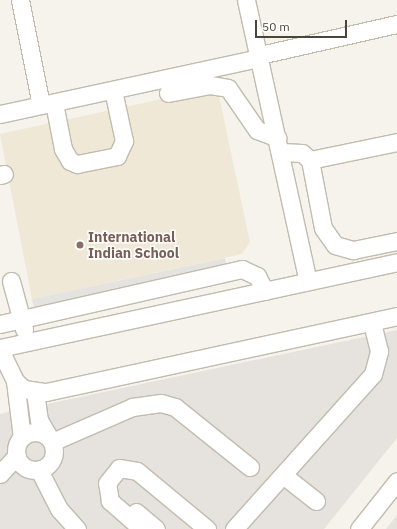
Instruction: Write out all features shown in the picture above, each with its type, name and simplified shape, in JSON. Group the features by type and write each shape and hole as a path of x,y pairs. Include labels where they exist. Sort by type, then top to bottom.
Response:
{"street":[{"path":"20,0 47,104 63,149 70,162 77,164 117,156 124,141 113,90"},
{"path":"246,0 260,56 308,281"},
{"path":"0,114 113,90 397,24"},
{"path":"168,93 210,85 228,88 257,130 279,145 302,153 310,160 323,228 335,245 353,250 397,241"},
{"path":"310,160 397,142"},
{"path":"300,242 323,228"},
{"path":"347,272 353,250"},
{"path":"0,474 17,455 22,438 15,381 0,349 65,332 397,262"},
{"path":"0,324 63,311 242,269 257,276 265,291"},
{"path":"10,281 28,341"},
{"path":"63,311 65,332"},
{"path":"15,381 35,392 397,316"},
{"path":"234,529 373,374 379,351 372,322"},
{"path":"17,455 27,468 39,470 53,459 50,440 39,420 35,392"},
{"path":"50,440 132,407 161,403 181,412 250,466"},
{"path":"22,438 38,432 50,440"},
{"path":"142,529 112,506 106,483 113,471 132,468 207,529"},
{"path":"39,470 59,509 77,529"},
{"path":"283,475 316,501"},
{"path":"359,529 397,481"},
{"path":"109,497 118,498 156,529"}],"shaded area":[{"path":"208,89 219,96 250,242 242,254 32,299 0,134"},
{"path":"225,258 229,277 36,318 32,299"},
{"path":"397,330 397,438 324,529 0,529 0,414"},
{"path":"397,515 397,529 386,529"}],"place":[{"name":"International Indian School","path":"80,245"}]}
